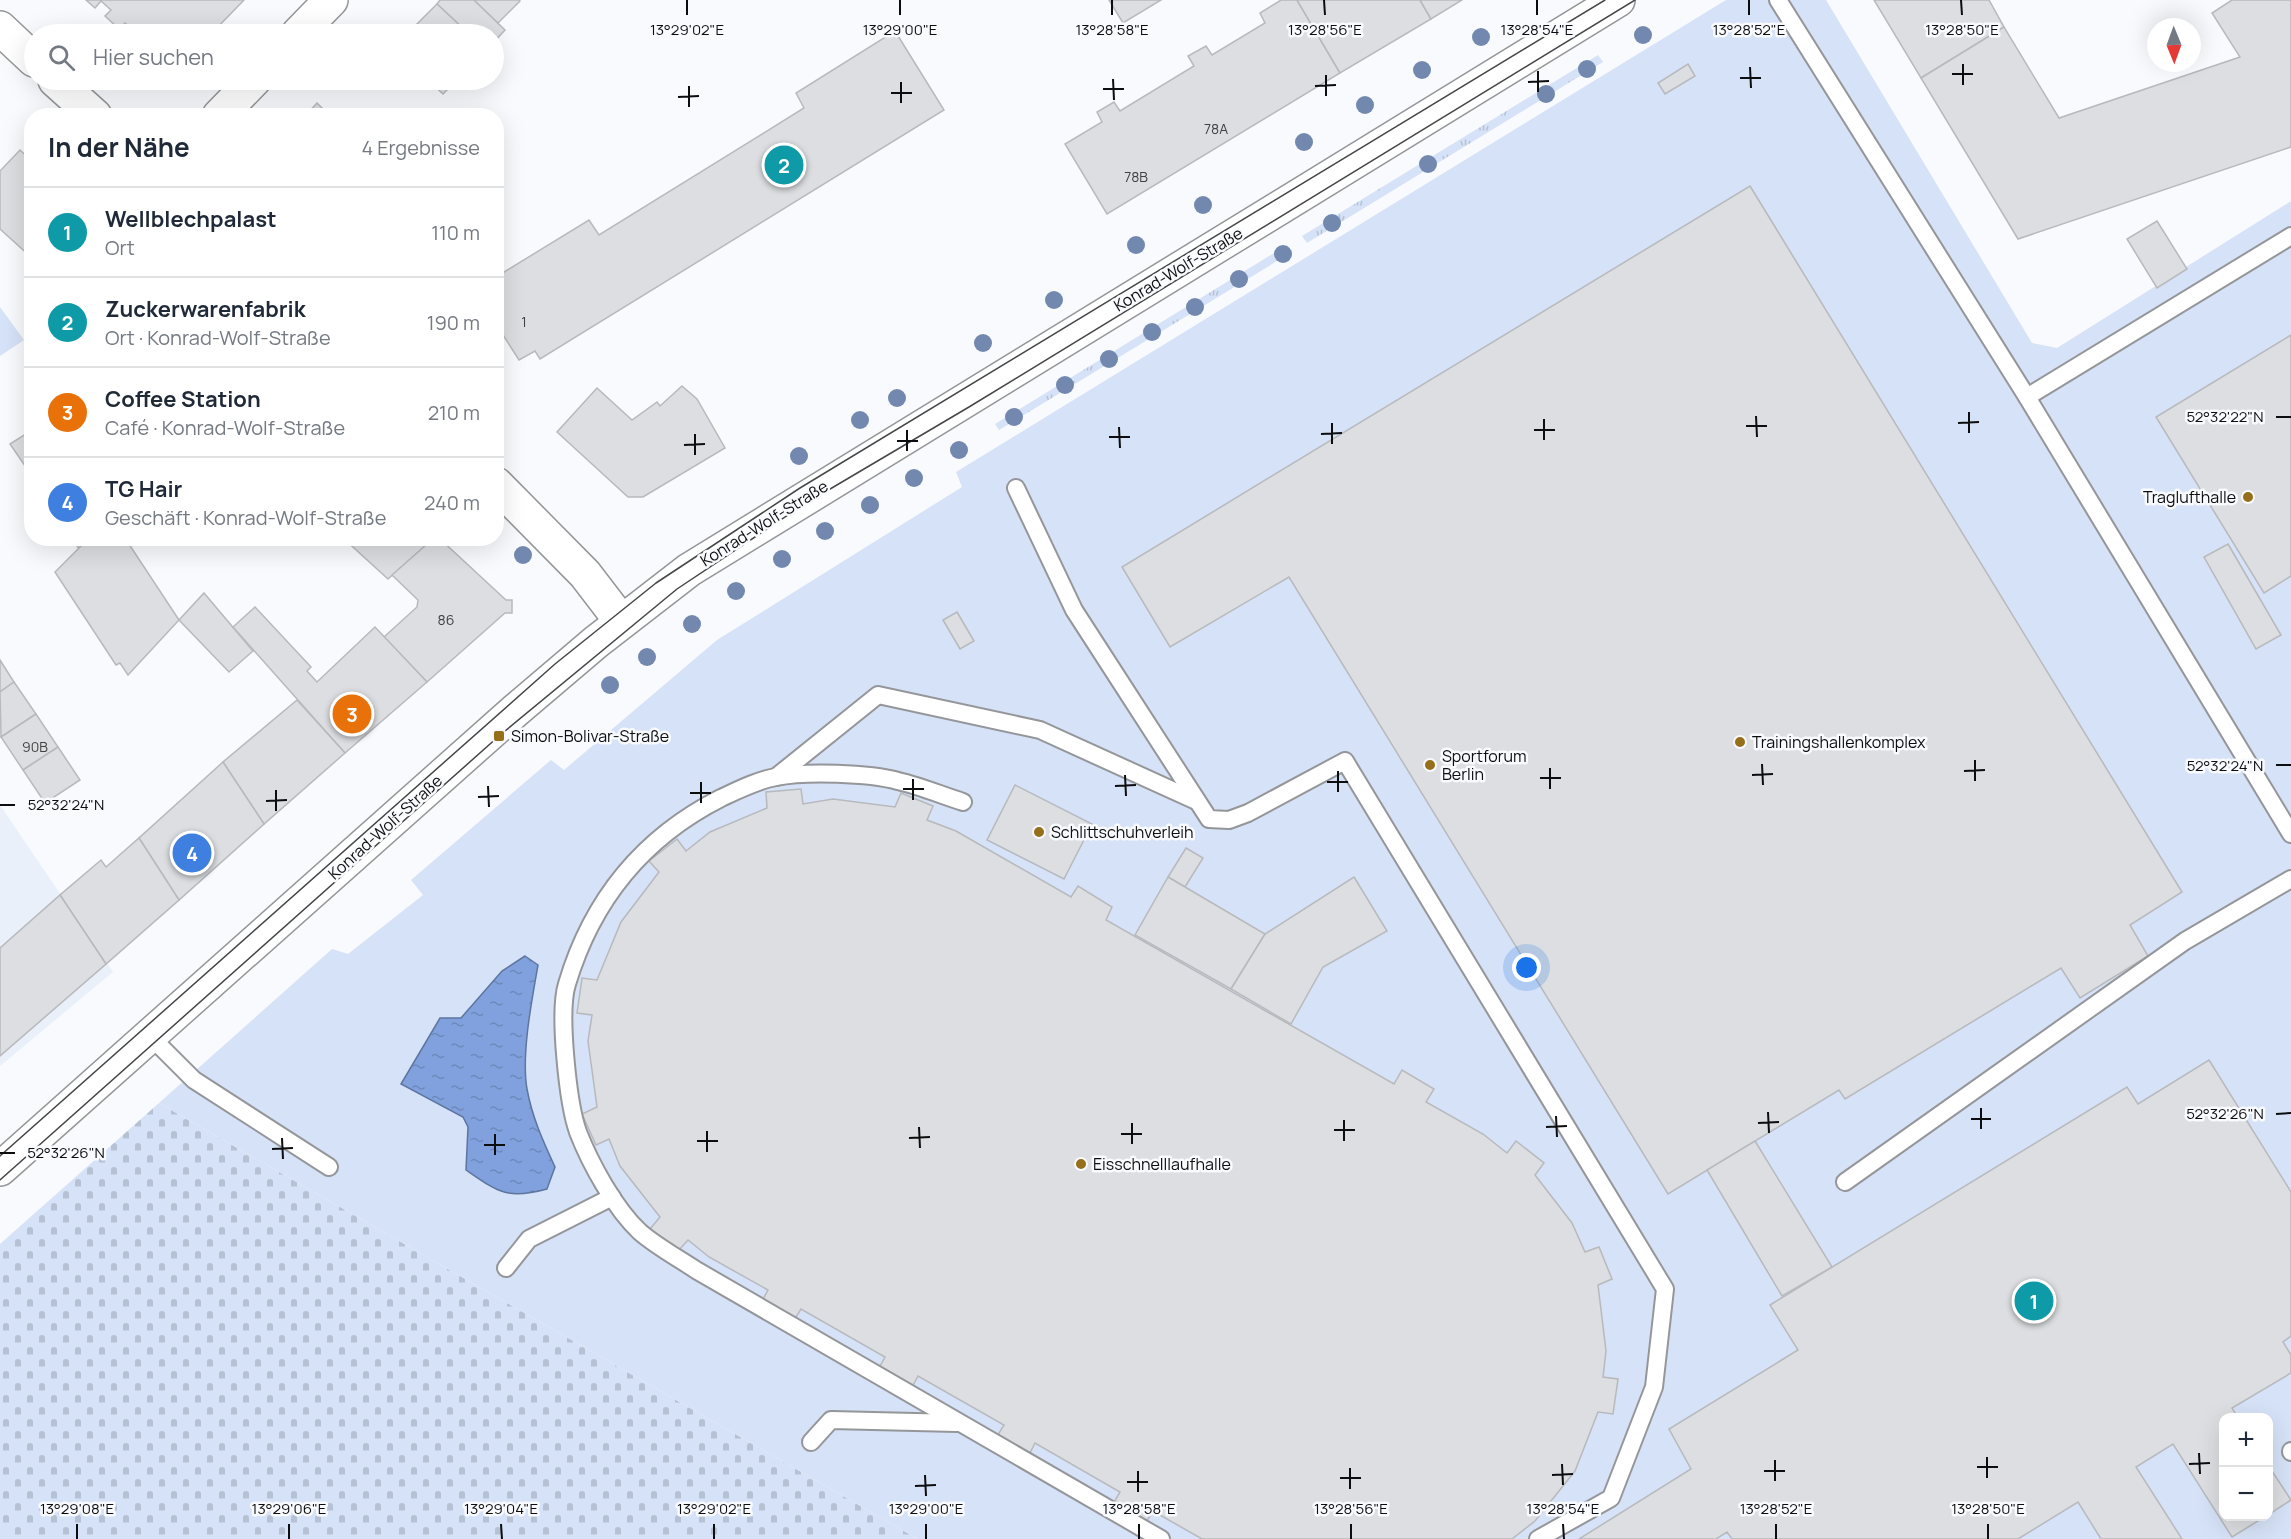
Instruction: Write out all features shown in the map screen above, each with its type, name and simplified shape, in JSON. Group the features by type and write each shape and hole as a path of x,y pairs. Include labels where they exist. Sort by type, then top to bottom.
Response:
{"main road":[{"path":"308,24 331,0"},
{"name":"Konrad-Wolf-Straße","path":"0,1169 516,710 621,621 689,570 1617,0"},
{"path":"0,28 24,51"},
{"path":"67,90 86,108"},
{"path":"227,108 244,90"},
{"path":"504,492 585,574 621,621"}],"lane":[{"path":"1779,0 2027,397 2291,834"},
{"path":"2027,397 2291,236"},
{"path":"1016,488 1074,610 1195,801 1209,819 1229,820 1248,813 1345,761 1665,1289 1654,1387 1611,1498 1538,1539"},
{"path":"776,777 879,694 1040,730 1195,801"},
{"path":"963,802 896,780 848,775 776,777 734,792 694,812 658,838 627,868 605,902 580,950 566,986 562,1031 578,1131 612,1197 640,1232 696,1270 1161,1539"},
{"path":"1845,1182 2185,941 2291,879"},
{"path":"150,1036 194,1080 329,1167"},
{"path":"506,1268 529,1239 612,1197"},
{"path":"811,1442 831,1420 961,1424"}],"shaded area":[{"path":"0,805 113,972 0,1066"}],"green space":[{"name":"Sportforum Berlin","path":"1726,0 1826,0 2032,343 2057,348 2291,201 2291,1539 918,1539 159,1103 332,949 348,954 423,895 411,880 551,760 564,770 717,640 962,487 956,472"},
{"path":"1598,55 1603,62 1307,243 1302,236"},
{"path":"1287,245 1292,252 999,430 995,424"},
{"path":"0,307 24,340 0,356"},
{"path":"159,1103 918,1539 0,1539 0,1244"}],"water":[{"path":"525,956 538,965 526,1044 527,1089 535,1119 555,1167 547,1189 512,1194 495,1189 466,1170 468,1127 463,1117 401,1084 440,1018 461,1018 502,971"}],"building":[{"path":"86,0 244,0 221,24 114,24 105,16 111,10 101,1 95,8"},
{"path":"440,0 474,0 499,24 458,24 437,4"},
{"path":"474,0 519,0 520,1 498,23"},
{"path":"1109,0 1161,0 1123,23"},
{"path":"1281,0 1297,0 1340,73 1107,214 1065,144 1102,122 1097,112 1114,102 1120,111 1194,66 1188,56 1206,46 1212,55 1265,23 1260,13"},
{"path":"1297,0 1420,0 1431,19 1340,73"},
{"path":"1420,0 1462,0 1431,19"},
{"path":"1874,0 1989,0 2004,27 1921,78"},
{"path":"2232,0 2291,0 2291,147 2018,239 1921,78 2004,27 2059,118 2240,57 2212,13"},
{"path":"437,4 458,24 417,24"},
{"path":"895,31 944,110 540,359 535,351 519,360 504,337 504,272 589,220 599,235 804,108 796,93"},
{"path":"1688,64 1695,76 1665,94 1658,83"},
{"path":"317,103 322,108 312,108"},
{"path":"20,150 24,154 24,251 0,229 0,171"},
{"name":"Trainingshallenkomplex","path":"1750,186 2182,892 2130,925 2148,956 2080,998 2061,968 1845,1099 1839,1090 1668,1194 1289,577 1170,647 1122,567"},
{"path":"2157,221 2187,269 2157,288 2127,239"},
{"name":"Traglufthalle","path":"2291,335 2291,576 2264,593 2156,417"},
{"path":"682,386 697,399 725,448 643,497 628,497 557,432 597,388 632,420 657,402 660,406"},
{"path":"24,435 24,464 10,444"},
{"path":"2228,544 2281,635 2256,649 2204,557"},
{"path":"81,546 130,546 179,620 128,675 120,663 116,665 55,572"},
{"path":"352,546 425,546 388,579"},
{"path":"425,546 448,546 506,600 512,600 512,613 505,613 427,682 384,637 417,607 418,600 392,575"},
{"path":"204,593 253,651 229,672 179,620"},
{"path":"255,607 311,667 307,671 317,682 375,627 427,682 345,753 233,627"},
{"path":"957,612 974,641 960,649 943,620"},
{"path":"0,660 14,682 0,692"},
{"path":"14,682 36,714 1,737 0,692"},
{"path":"297,700 345,753 264,824 223,762"},
{"path":"36,714 58,747 23,770 1,737"},
{"path":"58,747 80,780 45,803 23,770"},
{"path":"223,762 264,824 179,900 139,838"},
{"name":"Schlittschuhverleih","path":"1015,785 1092,824 1064,879 987,840"},
{"name":"Eisschnelllaufhalle","path":"801,789 803,804 833,799 895,807 901,793 933,806 927,820 956,831 1071,897 1078,886 1112,907 1106,920 1394,1084 1402,1070 1434,1089 1426,1102 1483,1134 1507,1153 1516,1141 1544,1163 1535,1175 1572,1223 1585,1252 1599,1247 1612,1279 1598,1285 1606,1351 1603,1377 1618,1379 1613,1414 1598,1412 1575,1471 1535,1521 1512,1539 1202,1539 1153,1511 1145,1524 1113,1504 1120,1492 1035,1443 1028,1457 996,1438 1004,1425 918,1376 911,1389 878,1370 885,1357 801,1309 793,1322 761,1303 768,1290 709,1257 688,1240 678,1251 650,1229 660,1217 620,1166 609,1139 596,1145 582,1114 597,1107 588,1041 592,1015 577,1013 582,978 597,980 621,922 659,872 649,861 677,839 686,851 710,832 767,808 766,792"},
{"path":"139,838 179,900 106,964 60,895 101,860 106,867"},
{"path":"1186,848 1203,858 1185,887 1168,877"},
{"path":"1168,877 1265,934 1231,989 1135,935"},
{"path":"1354,877 1387,931 1323,967 1291,1024 1231,989 1265,934"},
{"path":"60,895 106,964 0,1056 0,948"},
{"path":"2209,1060 2291,1192 2291,1336 2283,1342 2291,1355 2291,1373 2232,1408 2235,1413 2219,1413 2219,1517 2173,1444 2136,1467 2182,1539 2101,1539 2078,1502 2018,1539 1732,1539 1727,1532 1716,1539 1579,1539 1691,1469 1669,1429 1798,1350 1770,1305 2127,1087 2138,1104"},
{"path":"1755,1141 1832,1267 1782,1296 1707,1170"},
{"path":"2273,1473 2291,1500 2273,1512"},
{"path":"2222,1521 2258,1521 2232,1537"}],"tram line":[{"path":"0,1156 555,664 656,583 800,488 1605,0"},
{"path":"0,1180 499,736 677,589 803,505 969,407 1635,0"}],"place":[{"name":"Zuckerwarenfabrik","path":"784,165"},
{"name":"Traglufthalle","path":"2248,497"},
{"name":"Coffee Station","path":"352,714"},
{"name":"Simon-Bolivar-Straße","path":"499,736"},
{"name":"Trainingshallenkomplex","path":"1740,742"},
{"name":"Sportforum Berlin","path":"1430,765"},
{"name":"Schlittschuhverleih","path":"1039,832"},
{"name":"TG Hair","path":"192,853"},
{"name":"Eisschnelllaufhalle","path":"1081,1164"},
{"name":"Wellblechpalast","path":"2034,1301"}]}
